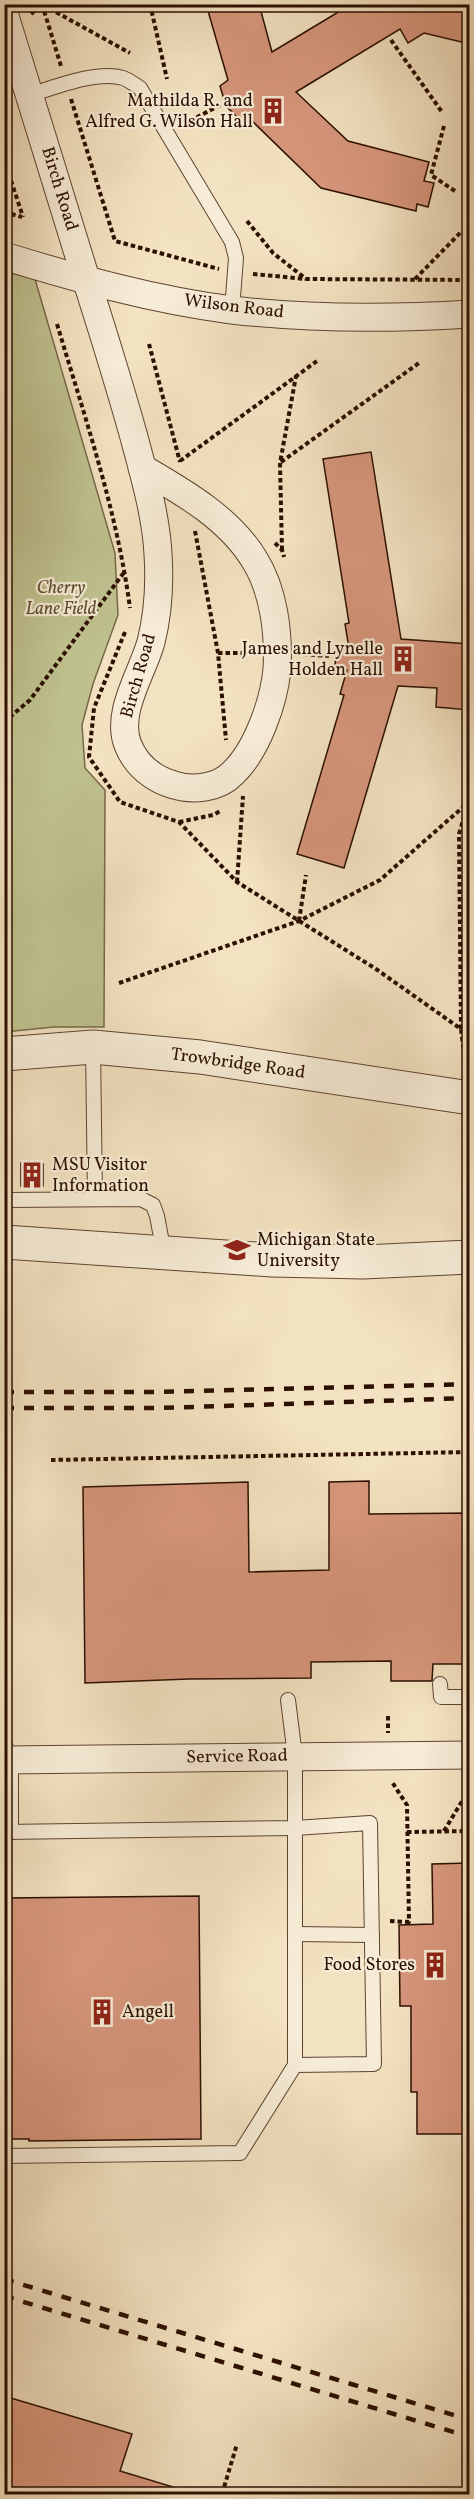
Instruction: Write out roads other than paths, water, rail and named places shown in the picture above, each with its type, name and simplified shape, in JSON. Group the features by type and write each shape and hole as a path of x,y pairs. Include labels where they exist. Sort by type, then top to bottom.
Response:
{"street":[{"name":"Birch Road","path":"4,13 105,335 142,468 157,537 159,574 156,614 151,643 126,714 124,728 127,742 134,757 146,771 165,783 185,789 222,782 233,774 247,755 263,724 272,694 277,653 275,621 256,561 242,541 187,495 142,468"},
{"name":"Wilson Road","path":"4,256 132,292 232,310 358,318 470,314"},
{"name":"Trowbridge Road","path":"4,1054 93,1047 200,1056 469,1098"},
{"path":"4,1242 272,1260 340,1262 470,1257"},
{"name":"Service Road","path":"7,1754 470,1755"}],"lane":[{"path":"30,96 66,83 102,76 123,78 140,88 231,242 236,258 232,310"},
{"path":"93,1047 95,1198"},
{"path":"4,1200 141,1199 153,1205 164,1253"},
{"path":"440,1684 441,1697 470,1697"},
{"path":"4,2156 12,2158 240,2153 295,2065 295,1756 288,1700"},
{"path":"7,1754 8,1832 295,1828 370,1823 374,2064 295,2065"},
{"path":"295,1934 372,1935"}],"railway":[{"path":"4,1392 158,1392 470,1384"},
{"path":"4,1408 160,1408 470,1398"},
{"path":"4,2279 470,2420"},
{"path":"4,2296 470,2437"}],"place":[{"name":"Mathilda R. and Alfred G. Wilson Hall","path":"273,111"},
{"name":"James and Lynelle Holden Hall","path":"403,659"},
{"name":"MSU Visitor Information","path":"32,1175"},
{"name":"Michigan State University","path":"237,1250"},
{"name":"Food Stores","path":"435,1965"},
{"name":"Angell","path":"102,2012"}],"park label":[{"name":"Cherry Lane Field","path":"61,598"}]}
